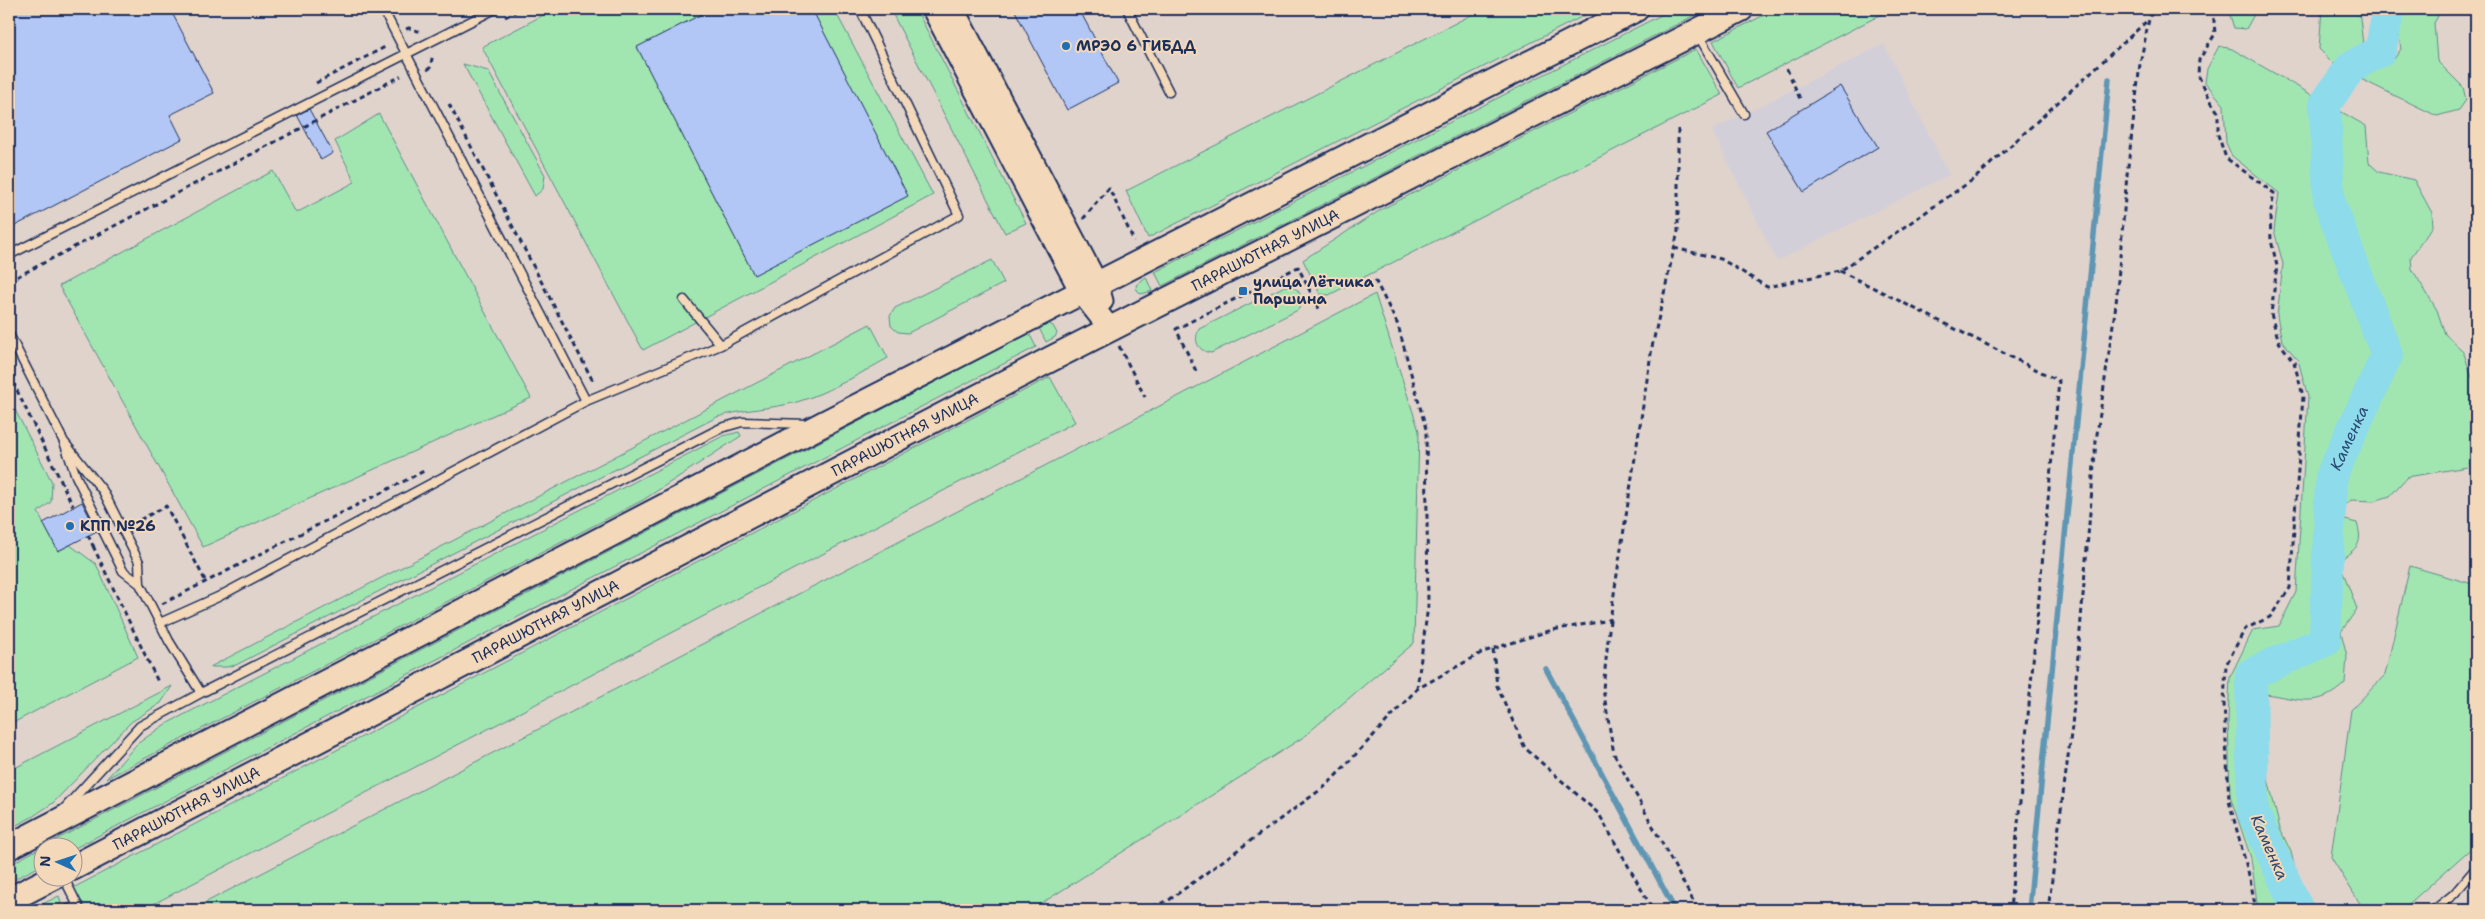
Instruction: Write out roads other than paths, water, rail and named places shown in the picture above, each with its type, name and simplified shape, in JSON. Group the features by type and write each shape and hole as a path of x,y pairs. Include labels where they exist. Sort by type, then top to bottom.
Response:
{"main road":[{"path":"9,847 823,424 1636,9"},
{"name":"ПАРАШЮТНАЯ УЛИЦА","path":"82,863 1111,330 1741,9"},
{"path":"9,900 36,886"}],"street":[{"path":"933,9 1111,330"},
{"path":"953,9 1089,288"}],"lane":[{"path":"383,9 586,401"},
{"path":"9,255 495,9"},
{"path":"160,623 218,597 586,401 720,345 959,216 860,9"},
{"path":"1127,9 1169,92"},
{"path":"1696,32 1744,114"},
{"path":"684,300 720,345"},
{"path":"9,334 64,442 76,476 123,571 140,584"},
{"path":"48,827 140,726 201,694 721,428 742,422 823,424"},
{"path":"64,442 103,491 139,562 140,584 201,694"},
{"path":"2434,910 2454,894 2476,868"},
{"path":"67,910 79,908 68,886"}],"waterway":[{"name":"Каменка","path":"2298,910 2253,812 2251,674 2325,641 2331,476 2387,355 2329,201 2325,104 2351,67 2380,51 2389,9"},
{"path":"2029,910 2109,79"},
{"path":"1546,669 1675,910"}],"place":[{"name":"МРЭО 6 ГИБДД","path":"1066,46"},
{"name":"улица Лётчика Паршина","path":"1243,291"},
{"name":"КПП №26","path":"70,526"}]}
